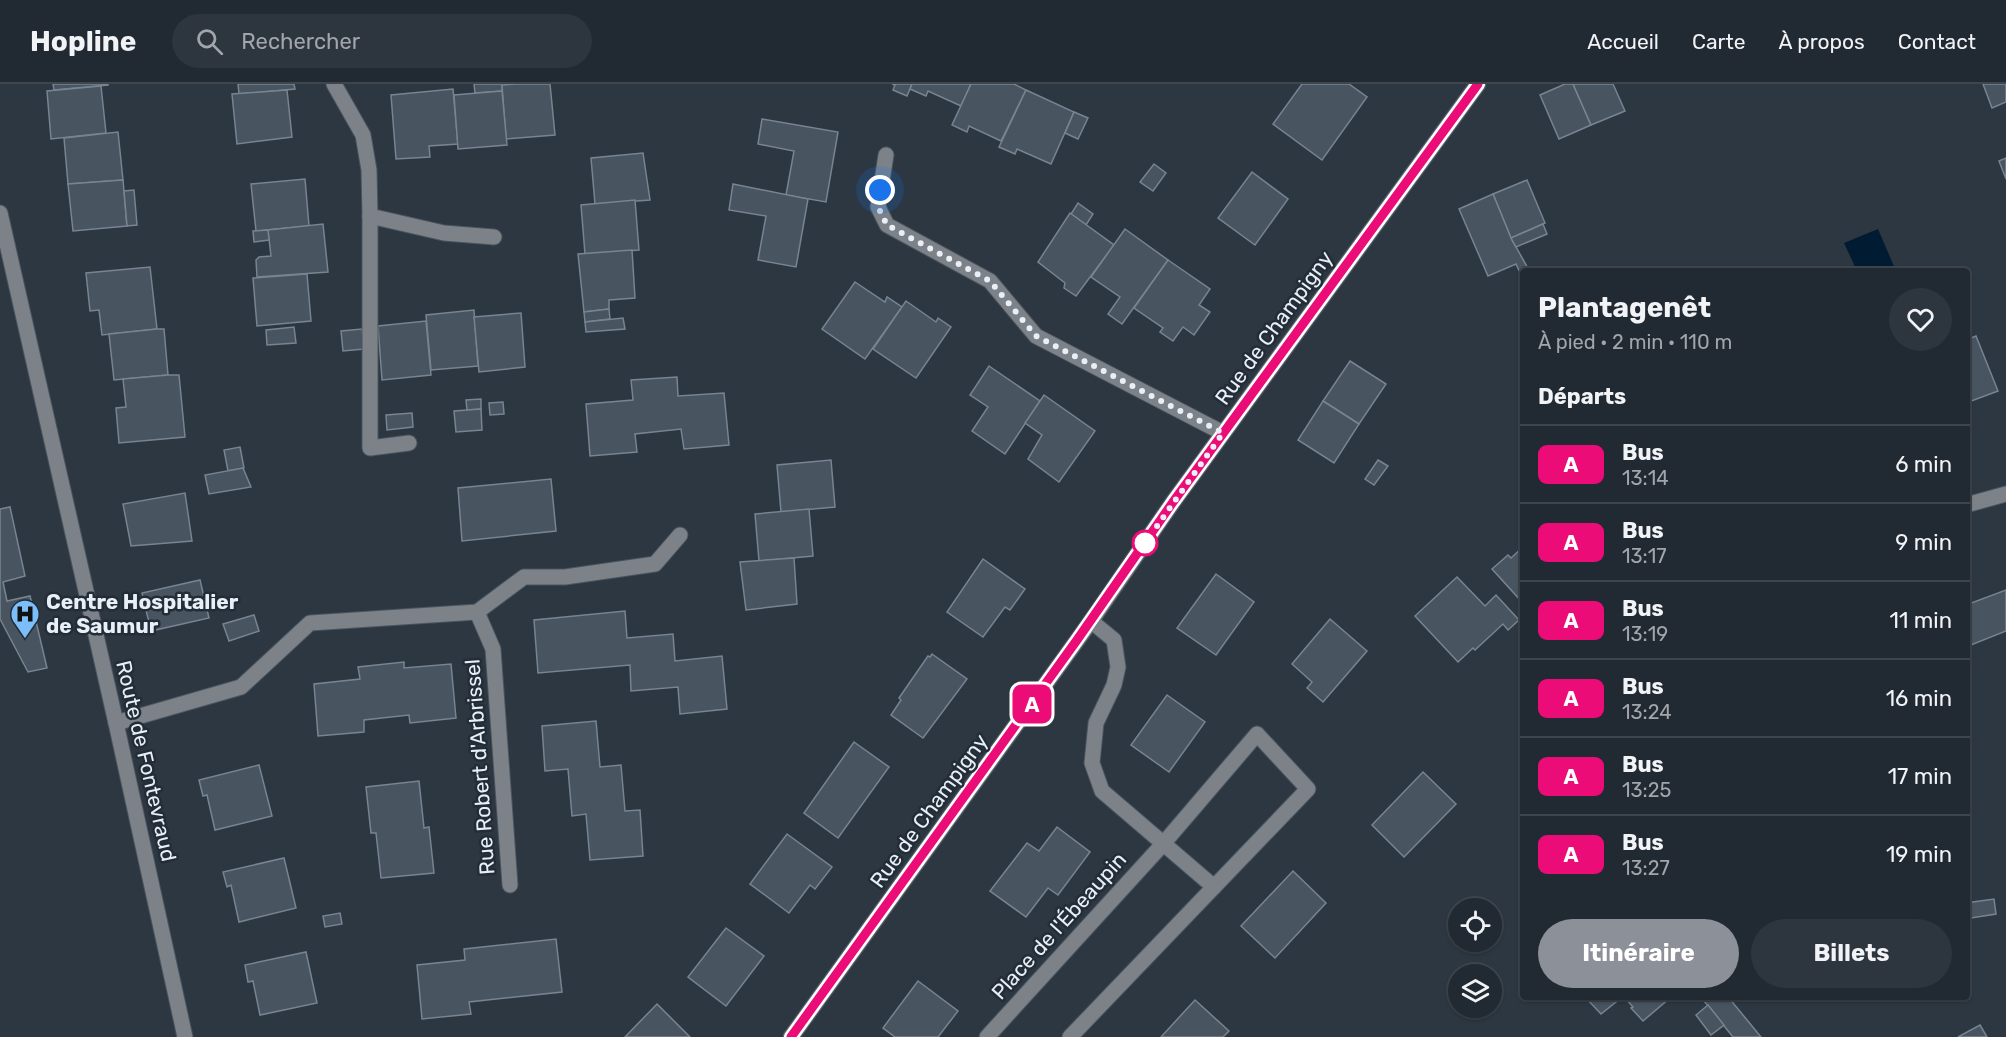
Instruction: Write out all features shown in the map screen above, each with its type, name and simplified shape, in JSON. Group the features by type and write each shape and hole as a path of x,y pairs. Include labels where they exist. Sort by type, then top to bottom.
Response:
{"street":[{"path":"334,84 363,135 369,170 370,448 409,443"},
{"name":"Rue de Champigny","path":"791,1037 1091,621 1223,433 1478,84"},
{"path":"886,155 878,207 887,225 990,281 1036,336 1223,433"},
{"name":"Route de Fontevraud","path":"0,213 185,1037"},
{"path":"370,216 444,233 494,237"},
{"path":"1970,504 2006,494"},
{"path":"116,723 241,687 310,623 477,612 524,577 565,577 655,564 680,535"},
{"name":"Rue Robert d'Arbrissel","path":"477,612 493,649 510,885"},
{"path":"1091,621 1114,640 1118,667 1114,685 1096,723 1092,763 1102,791 1214,887"},
{"name":"Place de l'Ébeaupin","path":"987,1037 1163,844 1257,735 1308,789 1070,1037"}],"water":[{"path":"1878,229 1895,268 1856,268 1844,243"}],"building":[{"path":"53,84 108,84 108,85 54,90"},
{"path":"238,84 294,84 295,89 239,94"},
{"path":"474,84 502,84 502,91 475,93"},
{"path":"550,84 555,135 506,139 502,85"},
{"path":"892,84 912,84 907,96 893,90 895,85"},
{"path":"912,84 971,84 961,106 928,91 926,96 910,89"},
{"path":"971,84 1014,84 1026,90 1001,141 969,126 967,132 952,125"},
{"path":"1302,84 1349,84 1367,97 1322,160 1273,124"},
{"path":"1565,84 1573,84 1591,125 1559,139 1540,95"},
{"path":"1573,84 1613,84 1625,111 1591,125"},
{"path":"1983,84 2006,84 2006,102 1992,108"},
{"path":"101,86 106,133 51,139 47,91"},
{"path":"453,89 458,144 429,146 430,157 396,159 391,95"},
{"path":"287,90 292,137 237,144 232,94"},
{"path":"1026,90 1074,112 1051,164 1017,149 1015,154 999,147"},
{"path":"502,91 507,145 458,149 454,95"},
{"path":"1074,112 1088,118 1078,139 1065,133"},
{"path":"762,119 838,132 826,202 786,195 794,151 758,144"},
{"path":"118,132 123,180 68,184 64,138"},
{"path":"643,153 650,200 595,204 591,158"},
{"path":"2006,158 2006,179 1999,161"},
{"path":"1154,164 1166,173 1153,191 1140,182"},
{"path":"1252,172 1288,199 1255,245 1218,218"},
{"path":"305,179 309,226 256,231 251,184"},
{"path":"123,180 127,226 73,231 68,184"},
{"path":"1527,180 1545,223 1511,238 1493,194"},
{"path":"733,184 808,199 796,267 758,260 766,216 729,210"},
{"path":"134,190 137,225 127,226 124,191"},
{"path":"1493,194 1511,238 1528,268 1520,268 1520,273 1516,264 1488,276 1459,209"},
{"path":"635,200 639,250 585,254 581,205"},
{"path":"1078,203 1093,214 1086,225 1071,214"},
{"path":"1070,213 1114,245 1076,296 1064,288 1065,283 1038,262"},
{"path":"323,224 328,272 257,277 256,260 259,257 271,256 268,230"},
{"path":"1543,224 1547,234 1516,247 1511,238"},
{"path":"1125,229 1168,260 1122,324 1108,314 1120,297 1091,277"},
{"path":"268,230 269,240 254,242 253,231"},
{"path":"632,250 635,298 609,300 609,309 584,312 578,254"},
{"path":"1168,260 1210,289 1199,305 1210,312 1194,335 1183,327 1173,341 1160,332 1163,328 1134,308"},
{"path":"150,267 157,329 102,335 99,310 90,311 86,273"},
{"path":"307,274 311,321 257,326 253,278"},
{"path":"855,282 885,302 887,297 902,307 865,359 822,329"},
{"path":"906,301 936,322 938,318 951,327 916,378 873,349"},
{"path":"609,309 610,319 585,322 584,312"},
{"path":"474,310 478,366 431,370 426,315"},
{"path":"521,313 525,367 479,372 474,317"},
{"path":"623,318 625,329 586,332 585,322"},
{"path":"426,321 431,375 382,380 378,326"},
{"path":"294,327 296,343 267,345 266,330"},
{"path":"164,329 168,375 114,380 109,334"},
{"path":"362,329 364,349 343,351 341,331"},
{"path":"1976,336 1998,391 1970,402 1970,338"},
{"path":"1350,361 1386,384 1359,424 1323,401"},
{"path":"989,366 1040,401 1005,454 972,431 988,407 970,395"},
{"path":"179,375 185,437 119,443 116,408 126,407 123,379"},
{"path":"677,377 678,396 724,393 729,445 684,449 681,429 635,434 637,452 590,456 586,404 633,400 631,380"},
{"path":"1044,395 1095,431 1059,482 1028,459 1042,435 1025,423"},
{"path":"481,399 481,409 467,410 466,400"},
{"path":"1323,401 1359,424 1334,463 1298,440"},
{"path":"503,402 504,414 490,415 489,403"},
{"path":"481,409 482,430 456,432 454,411"},
{"path":"412,413 413,427 387,430 386,415"},
{"path":"240,447 244,468 228,471 224,450"},
{"path":"831,460 835,507 781,512 777,465"},
{"path":"1378,460 1388,466 1374,485 1365,479"},
{"path":"243,468 251,487 209,494 205,475"},
{"path":"551,479 556,531 462,541 458,488"},
{"path":"185,493 192,541 131,546 123,504"},
{"path":"10,507 25,576 3,582 7,601 30,596 47,668 28,672 0,619 0,509"},
{"path":"809,509 813,556 759,561 755,514"},
{"path":"1520,550 1520,600 1492,569 1508,555 1511,558"},
{"path":"794,558 797,604 746,610 740,562"},
{"path":"983,559 1025,589 1010,610 1005,607 983,637 947,612"},
{"path":"1216,574 1254,602 1216,655 1177,628"},
{"path":"1457,577 1485,606 1496,595 1519,620 1508,630 1503,624 1458,662 1415,616"},
{"path":"200,580 209,618 151,631 142,593"},
{"path":"2006,590 2006,631 1970,645 1970,604"},
{"path":"625,611 627,638 673,634 675,661 722,656 727,709 680,714 678,687 631,691 630,665 538,673 534,620"},
{"path":"254,615 259,631 229,641 223,624"},
{"path":"1330,619 1367,651 1323,702 1307,688 1312,682 1292,664"},
{"path":"932,654 967,679 923,738 891,715 901,700 899,698 928,656"},
{"path":"404,662 404,668 451,664 456,718 410,723 409,715 364,720 364,732 318,736 314,684 360,679 358,667"},
{"path":"1167,695 1205,722 1169,772 1131,745"},
{"path":"596,721 600,767 621,765 625,811 640,810 643,856 590,860 586,814 572,816 568,769 545,771 542,726"},
{"path":"854,742 889,767 838,838 804,813"},
{"path":"259,765 272,816 215,830 207,795 203,796 199,780"},
{"path":"1423,772 1456,804 1404,857 1372,825"},
{"path":"419,781 424,828 429,827 434,873 381,878 376,833 371,833 366,787"},
{"path":"1057,827 1090,852 1058,895 1048,888 1026,917 990,891 1027,843 1039,851"},
{"path":"787,834 832,867 815,889 810,885 789,913 750,884"},
{"path":"284,858 296,908 239,922 231,885 227,887 223,872"},
{"path":"1293,871 1326,903 1275,958 1241,926"},
{"path":"1994,899 1996,914 1971,918 1970,902"},
{"path":"340,913 342,924 325,927 323,916"},
{"path":"726,928 764,956 726,1006 688,977"},
{"path":"556,939 562,992 469,1002 471,1014 422,1019 417,965 465,960 464,949"},
{"path":"306,952 317,1003 260,1015 253,981 248,982 245,965"},
{"path":"918,981 958,1011 938,1037 895,1037 883,1028"},
{"path":"1195,1000 1229,1031 1223,1037 1161,1037"},
{"path":"1588,1000 1618,1000 1601,1014"},
{"path":"1627,1000 1668,1000 1643,1021 1631,1008 1633,1007"},
{"path":"1731,1000 1761,1037 1733,1037 1704,1001"},
{"path":"657,1004 690,1037 625,1037"},
{"path":"1708,1005 1724,1025 1711,1035 1696,1015"},
{"path":"1980,1025 1987,1037 1958,1037"}],"bus line":[{"name":"A","path":"791,1037 1077,640 1173,502 1478,84"}],"place":[{"name":"Centre Hospitalier de Saumur","path":"25,640"}],"route":[{"path":"880,190 878,207 887,225 990,281 1036,336 1223,433 1145,543"}]}
